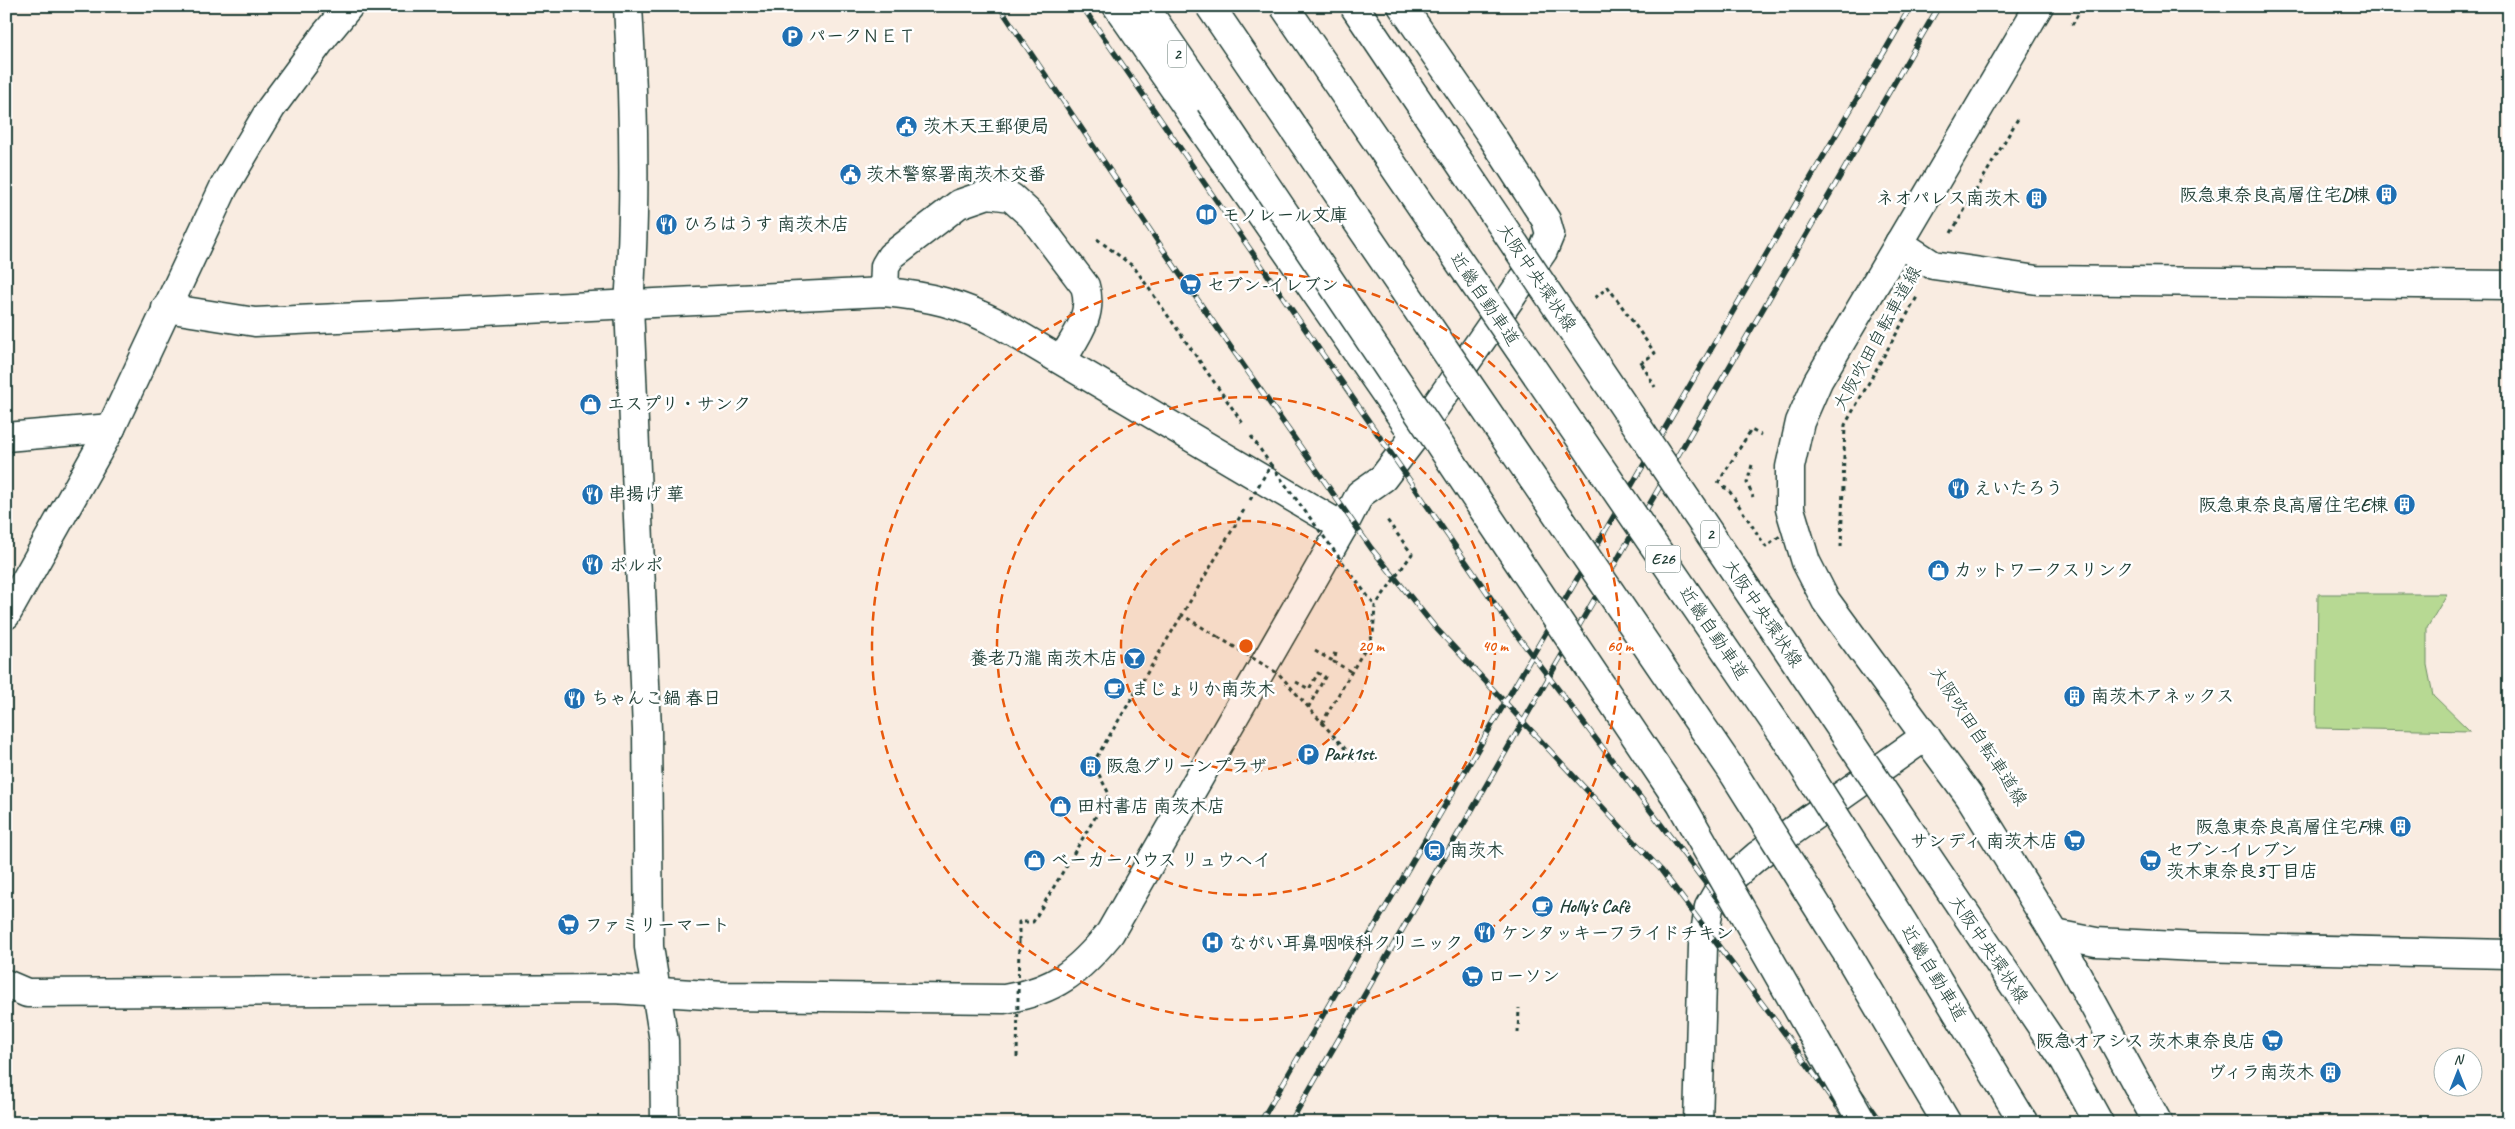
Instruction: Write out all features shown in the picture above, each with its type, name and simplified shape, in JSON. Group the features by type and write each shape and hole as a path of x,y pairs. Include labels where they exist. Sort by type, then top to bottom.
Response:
{"main road":[{"path":"6,615 111,428 224,187 271,108 349,6"},
{"path":"628,6 632,72 632,267 629,305 646,730 649,947 664,1041 665,1123"},
{"path":"1117,6 1415,436"},
{"name":"2","path":"1144,6 1681,804 1863,1123"},
{"path":"1210,6 1730,769 1845,950 1947,1123"},
{"name":"近畿自動車道","path":"1284,6 1783,734 1902,921 2024,1123"},
{"name":"大阪中央環状線","path":"1354,6 2065,1061 2099,1123"},
{"path":"6,984 28,993 594,990 724,996 1004,999 1040,992 1058,983 1086,961 1110,933 1343,527 1360,494 1382,478 1415,436 1543,251 1550,234 1546,220 1492,134 1402,6"},
{"path":"2039,6 1818,381 1800,422 1790,466 1790,509 1806,562 1826,601 1970,797 2055,934 2158,1123"},
{"path":"884,292 885,266 891,256 959,204 988,194 1011,198 1032,216 1085,286 1089,299 1088,312 1083,325 1062,360"},
{"path":"1899,243 1932,264 2037,280 2509,285"},
{"path":"166,308 255,322 884,292 921,295 972,310 1062,360 1343,527"},
{"path":"6,437 111,428"},
{"path":"1698,1123 1703,946 1709,907 1720,888 1757,856 1926,736"},
{"path":"2055,934 2096,942 2196,947 2509,954"}],"path":[{"path":"2068,32 2083,6"},
{"name":"大阪吹田自転車道線","path":"1841,554 1845,425 1917,300 1918,289 1932,264 2023,110"},
{"path":"1090,234 1134,267 1271,465 1374,606"},
{"path":"1595,298 1608,287 1655,353"},
{"path":"1713,491 1751,430 1761,435 1758,443"},
{"path":"1754,459 1747,483 1754,499"},
{"path":"1017,1056 1018,922 1033,922 1109,794 1093,763 1271,465"},
{"path":"1322,723 1373,635 1374,606 1412,554 1384,516"},
{"path":"1775,529 1780,536"},
{"path":"1182,615 1279,674 1356,761"},
{"path":"1315,651 1331,660 1336,653 1334,662 1352,672"},
{"path":"1292,680 1309,688 1318,673 1325,677 1308,708"},
{"path":"1518,1033 1519,1008"}],"green space":[{"path":"2318,594 2447,594 2427,628 2427,665 2433,695 2470,731 2316,728"}],"railway":[{"path":"999,6 1179,273 1371,548 1434,626 1661,870 1789,1039 1849,1123"},
{"path":"1082,6 1513,630 1815,1027 1882,1123"},
{"path":"1260,1123 1911,6"},
{"path":"1290,1123 1939,6"}],"place":[{"name":"パークＮＥＴ","path":"792,36"},
{"name":"茨木天王郵便局","path":"907,126"},
{"name":"茨木警察署南茨木交番","path":"850,174"},
{"name":"阪急東奈良高層住宅D棟","path":"2386,195"},
{"name":"ネオパレス南茨木","path":"2036,198"},
{"name":"モノレール文庫","path":"1206,215"},
{"name":"ひろはうす 南茨木店","path":"667,224"},
{"name":"セブン-イレブン","path":"1191,285"},
{"name":"エスプリ・サンク","path":"591,404"},
{"name":"えいたろう","path":"1958,488"},
{"name":"串揚げ 華","path":"592,494"},
{"name":"阪急東奈良高層住宅E棟","path":"2404,505"},
{"name":"ポルポ","path":"593,565"},
{"name":"カットワークスリンク","path":"1938,570"},
{"name":"養老乃瀧 南茨木店","path":"1134,658"},
{"name":"まじょりか南茨木","path":"1115,689"},
{"name":"南茨木アネックス","path":"2075,696"},
{"name":"ちゃんこ鍋 春日","path":"575,698"},
{"name":"Park1st.","path":"1308,754"},
{"name":"阪急グリーンプラザ","path":"1090,766"},
{"name":"田村書店 南茨木店","path":"1061,806"},
{"name":"阪急東奈良高層住宅F棟","path":"2400,827"},
{"name":"サンディ 南茨木店","path":"2074,841"},
{"name":"南茨木","path":"1434,850"},
{"name":"ベーカーハウス リュウヘイ","path":"1035,860"},
{"name":"セブン-イレブン 茨木東奈良3丁目店","path":"2150,860"},
{"name":"Holly's Cafè","path":"1543,906"},
{"name":"ファミリーマート","path":"569,925"},
{"name":"ケンタッキーフライドチキン","path":"1485,933"},
{"name":"ながい耳鼻咽喉科クリニック","path":"1213,943"},
{"name":"ローソン","path":"1472,976"},
{"name":"阪急オアシス 茨木東奈良店","path":"2272,1041"},
{"name":"ヴィラ南茨木","path":"2330,1072"}]}
